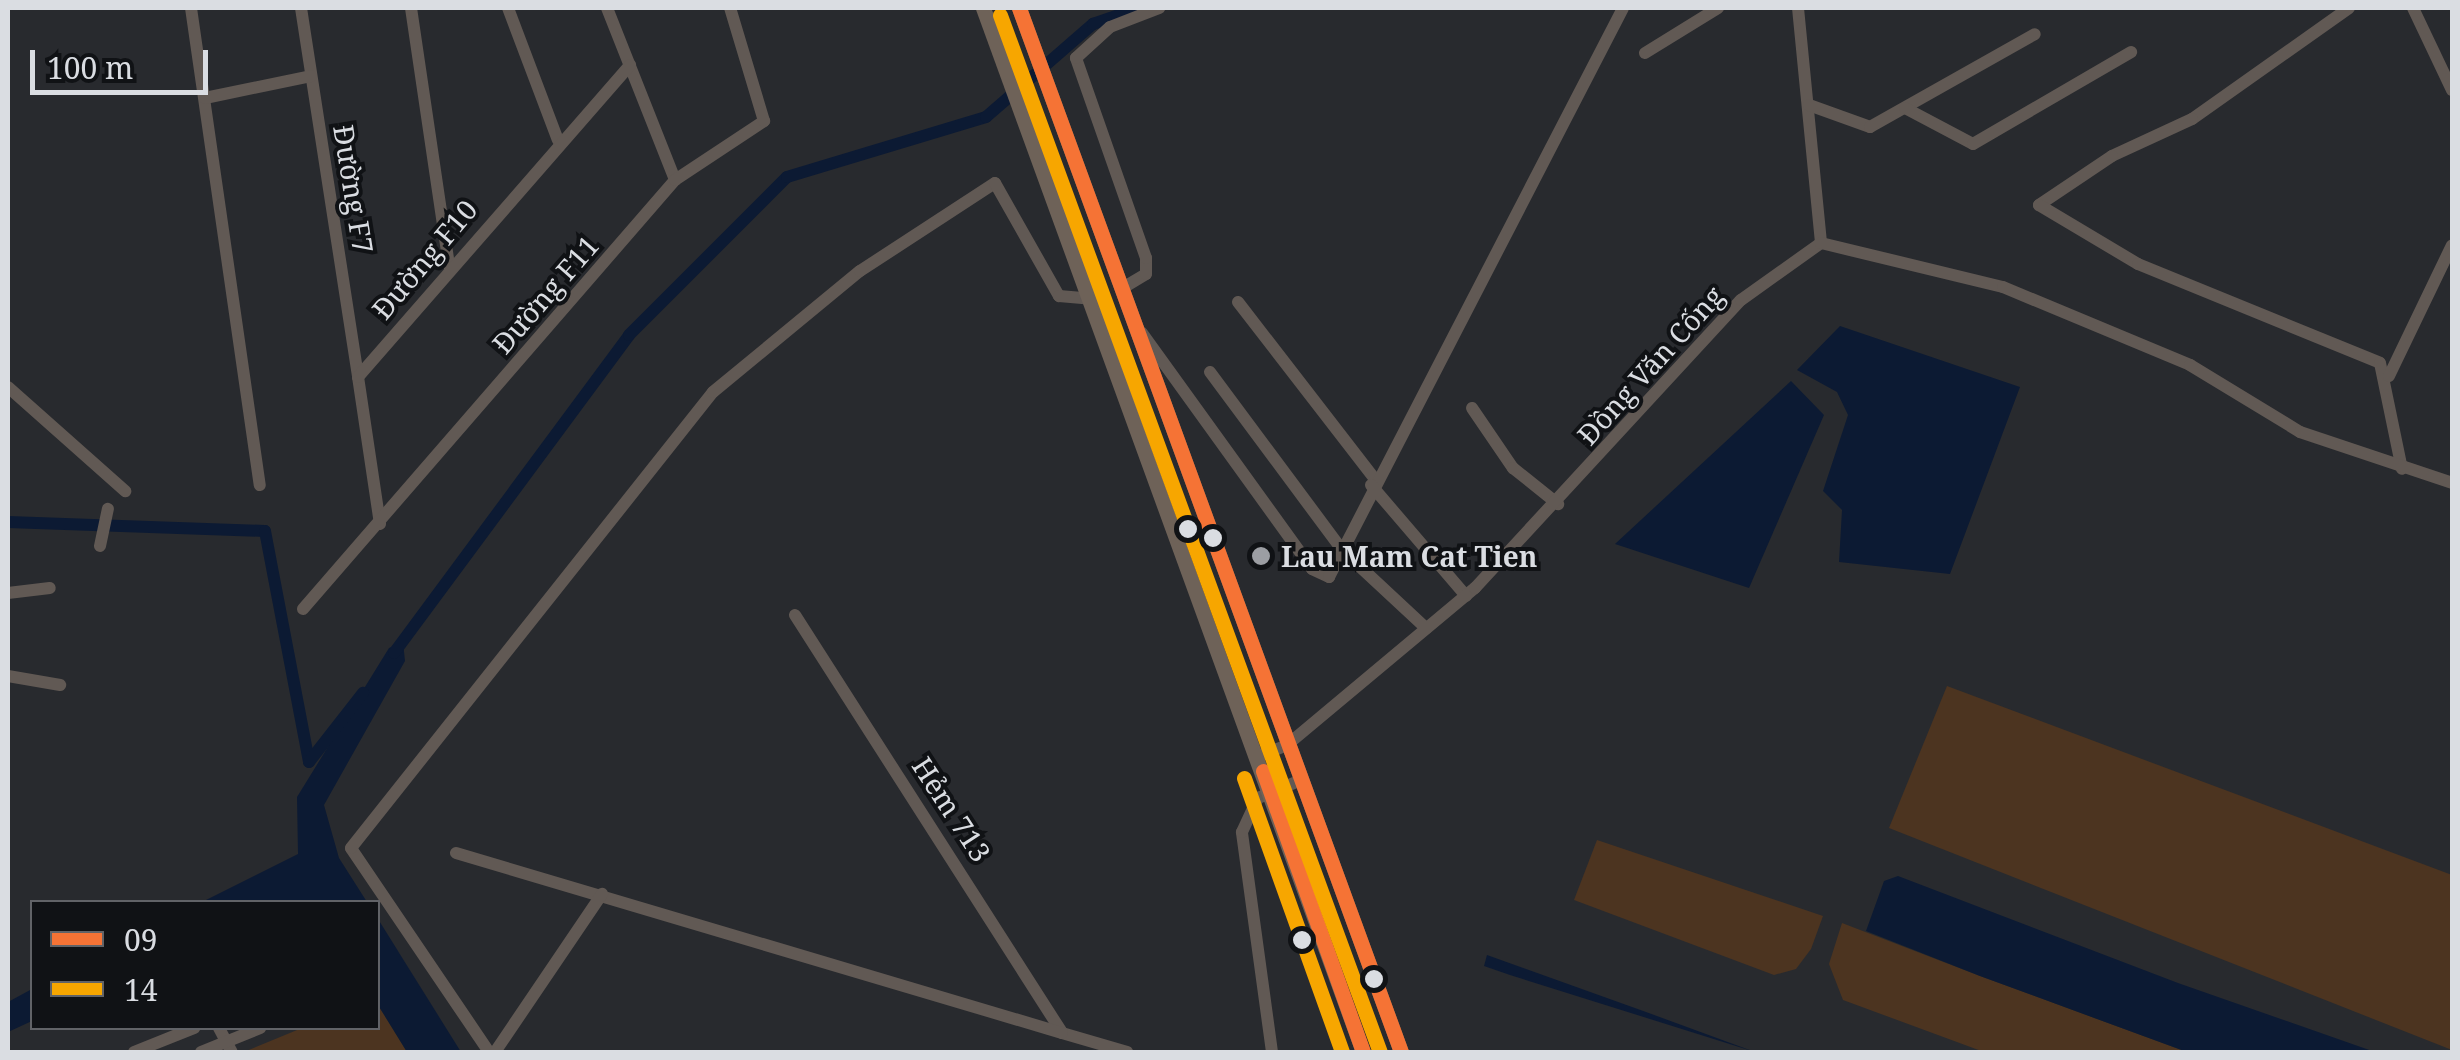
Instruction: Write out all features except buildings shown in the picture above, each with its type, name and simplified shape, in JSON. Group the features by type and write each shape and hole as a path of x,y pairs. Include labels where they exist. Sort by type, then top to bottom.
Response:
{"main road":[{"path":"1019,8 1401,1052"},
{"path":"985,13 1259,756 1363,1052"}],"street":[{"path":"190,8 260,485"},
{"name":"Đường F7","path":"300,8 358,378"},
{"path":"411,8 449,266"},
{"path":"508,8 558,140"},
{"path":"606,8 676,180"},
{"path":"1121,289 1146,274 1146,258 1076,58 1110,27 1159,8"},
{"path":"1133,320 1312,569 1329,578 1373,482 1623,8"},
{"path":"1645,53 1718,8"},
{"path":"1798,8 1821,243 2003,287 2190,365 2300,432 2452,483"},
{"path":"2349,8 2192,120 2112,156 2040,204 2138,264 2362,354 2388,376"},
{"path":"2413,8 2452,90"},
{"name":"Đường F11","path":"303,608 676,180 764,121 733,9"},
{"path":"1809,105 1870,126 2035,34"},
{"path":"1905,108 1973,144 2132,52"},
{"name":"Đường F10","path":"358,378 558,140 630,64"},
{"path":"204,98 311,76"},
{"path":"602,894 492,1052 351,848 713,392 860,272 995,183 1059,296 1091,300"},
{"name":"Đồng Văn Cống","path":"1259,756 1287,745 1466,596 1558,504 1741,300 1821,243"},
{"path":"2402,469 2388,376 2452,245"},
{"path":"1238,302 1373,482 1466,596"},
{"path":"1210,372 1342,550 1426,628"},
{"path":"358,378 380,524"},
{"path":"8,387 125,492"},
{"path":"1472,408 1514,468 1558,504"},
{"path":"100,546 108,509"},
{"path":"8,593 50,588"},
{"name":"Hẻm 713","path":"795,615 1062,1033"},
{"path":"8,676 60,685"},
{"path":"1272,1052 1242,832 1269,790 1301,780"},
{"path":"456,852 736,938 756,938 1127,1052"},
{"path":"134,1052 189,1030"},
{"path":"201,1052 229,1047 257,1030"}],"shaded area":[{"path":"1947,686 2452,875 2452,1050 1889,828"},
{"path":"1597,840 1823,916 1811,949 1796,969 1774,975 1574,900"},
{"path":"1842,923 2187,1052 1984,1052 1843,1000 1829,964"},
{"path":"380,1008 407,1052 244,1052 297,1030 380,1030"}],"water":[{"path":"1840,326 2020,387 1950,574 1839,562 1842,510 1823,491 1848,415 1837,392 1797,370"},
{"path":"1791,381 1824,415 1749,588 1615,544"},
{"path":"403,642 405,661 324,805 339,858 366,900 206,900 298,854 297,797 389,648"},
{"path":"1898,876 2178,983 2375,1052 2187,1052 1980,976 1866,931 1884,881"},
{"path":"380,922 461,1052 407,1052 380,1008"},
{"path":"1487,955 1646,1012 1755,1052 1484,966"},
{"path":"30,990 30,1022 8,1032 8,1002"}],"waterway":[{"path":"394,653 629,335 787,177 986,117 1093,24 1139,8"},
{"path":"8,522 265,531 309,762 363,693"}],"transit line":[{"name":"09","path":"1019,8 1401,1052"},
{"name":"14","path":"1000,15 1380,1052"},
{"name":"09","path":"1263,771 1363,1052"},
{"name":"14","path":"1244,778 1342,1052"}],"place":[{"name":"Lau Mam Cat Tien","path":"1261,556"}]}
